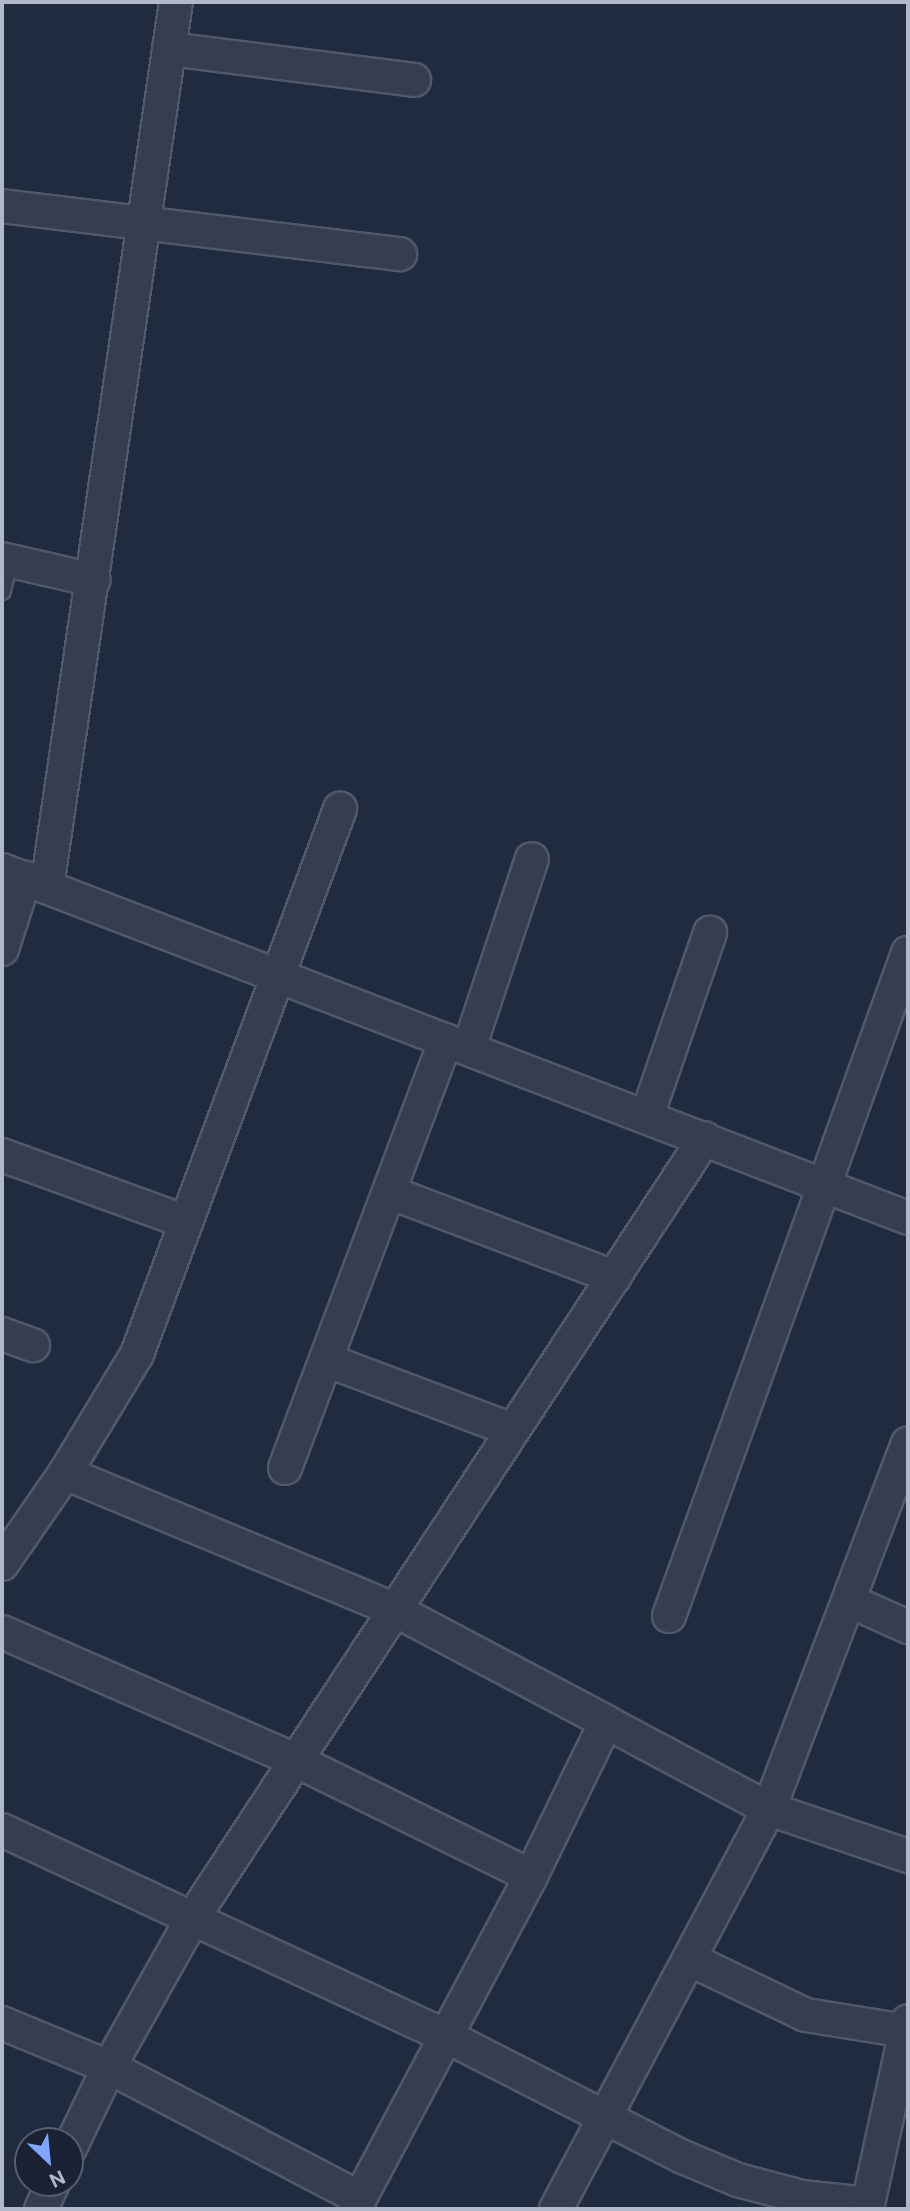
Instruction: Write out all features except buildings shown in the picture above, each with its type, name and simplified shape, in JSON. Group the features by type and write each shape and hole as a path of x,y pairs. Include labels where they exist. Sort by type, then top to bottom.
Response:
{"street":[{"path":"2,949 25,878 94,580 176,2"},
{"path":"169,49 414,80"},
{"path":"2,206 143,220 400,254"},
{"path":"6,559 94,580"},
{"path":"2,1564 65,1473 137,1354 340,809"},
{"path":"285,1468 389,1192 458,1044 532,859"},
{"path":"25,878 275,978 458,1044 908,1218"},
{"path":"647,1116 710,933"},
{"path":"669,1616 821,1185 908,953"},
{"path":"80,2127 108,2067 192,1919 299,1762 393,1609 705,1138"},
{"path":"2,1155 186,1222"},
{"path":"389,1192 614,1277"},
{"path":"2,1334 33,1345"},
{"path":"326,1360 512,1430"},
{"path":"556,2209 604,2116 691,1960 769,1809 908,1444"},
{"path":"65,1473 393,1609 769,1809 908,1856"},
{"path":"850,1601 908,1627"},
{"path":"2,1632 299,1762 531,1876"},
{"path":"2,2023 108,2067 357,2203 531,1876 606,1722"},
{"path":"2,1830 447,2037 738,2180 802,2197 868,2207 907,2026 806,2015 691,1960"}],"lane":[{"path":"2,591 6,559"}]}
